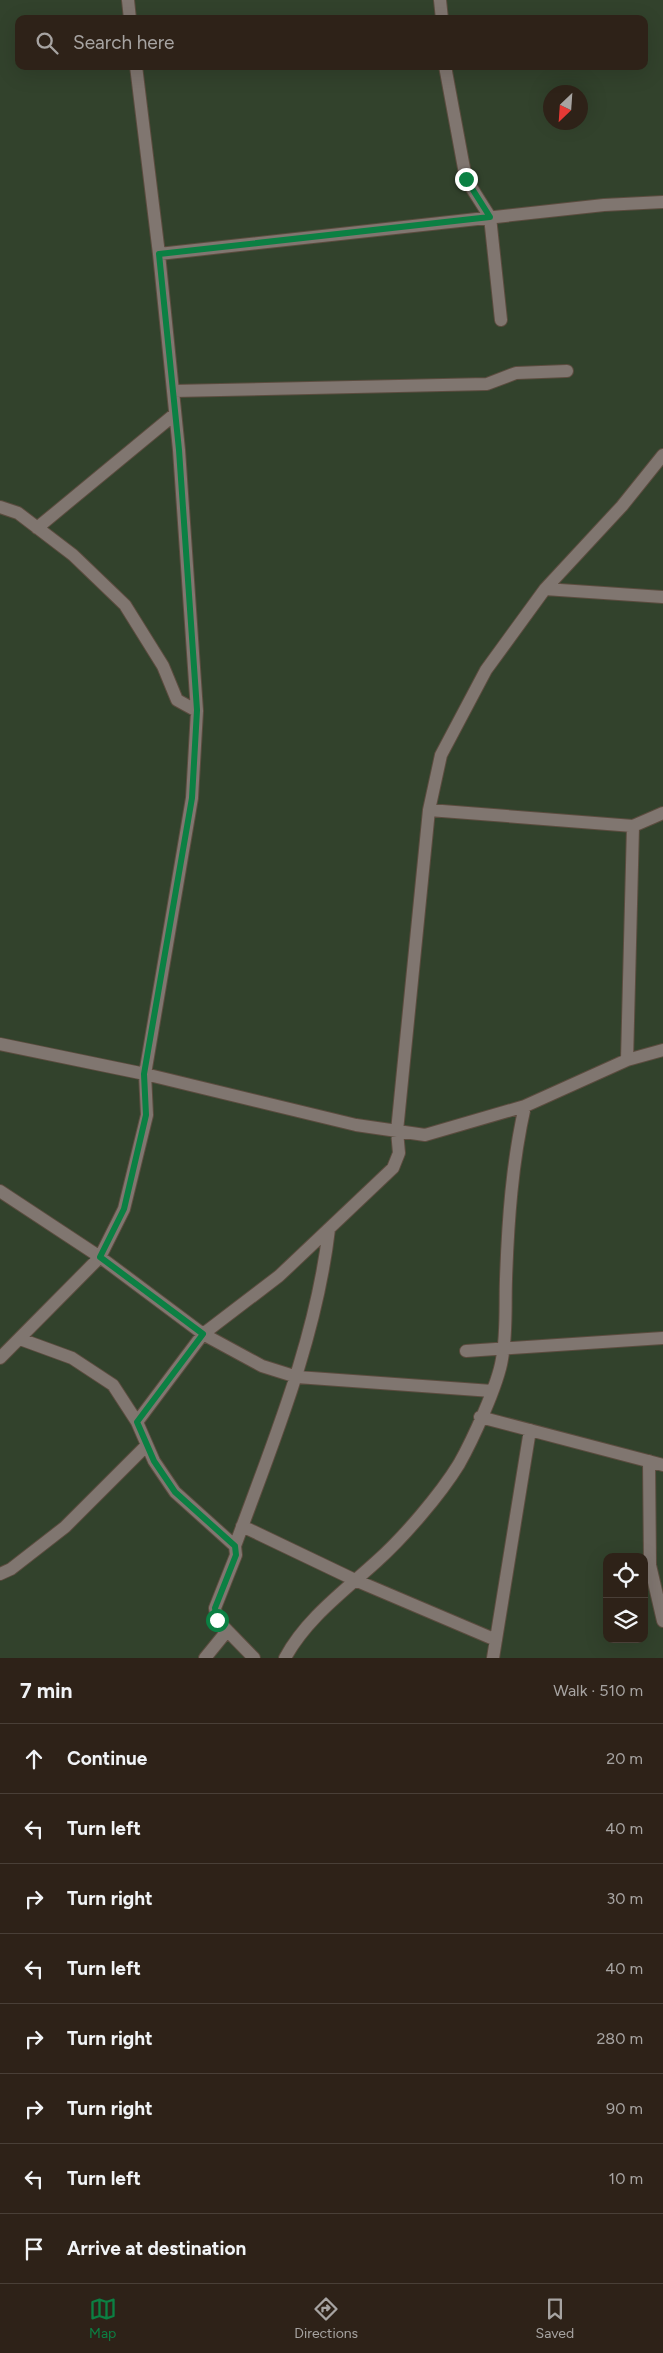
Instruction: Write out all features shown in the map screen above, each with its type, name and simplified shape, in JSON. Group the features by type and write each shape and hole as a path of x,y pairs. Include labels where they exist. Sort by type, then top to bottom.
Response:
{"street":[{"path":"128,0 130,15"},
{"path":"440,0 442,15"},
{"path":"0,1358 100,1257 124,1209 146,1115 144,1074 192,798 197,710 175,414 159,254 136,70"},
{"path":"446,70 466,179 490,217 501,320"},
{"path":"159,254 604,205 663,202"},
{"path":"173,391 487,384 516,373 567,371"},
{"path":"37,528 175,414"},
{"path":"137,1422 203,1334 279,1276 393,1168 399,1153 397,1131 429,810 441,755 486,670 545,589 622,506 663,455"},
{"path":"0,507 18,514 73,555 125,605 163,666 177,700 197,710"},
{"path":"545,589 663,597"},
{"path":"429,810 633,826 663,812"},
{"path":"627,1060 633,826"},
{"path":"0,1044 144,1074 356,1125 425,1135 525,1106 627,1060 663,1050"},
{"path":"285,1658 293,1644 324,1608 378,1561 432,1502 459,1463 492,1391 502,1359 508,1225 518,1140 525,1106"},
{"path":"0,1191 100,1257 203,1334 262,1366 297,1377 492,1391"},
{"path":"254,1658 217,1620 215,1608 236,1555 235,1546 297,1377 325,1268 329,1229"},
{"path":"466,1351 663,1338"},
{"path":"20,1339 72,1358 113,1385 137,1422 154,1461 175,1492 235,1546"},
{"path":"480,1417 663,1465"},
{"path":"493,1658 530,1430"},
{"path":"0,1574 11,1569 65,1527 147,1444"},
{"path":"649,1461 650,1565 663,1621"},
{"path":"242,1526 356,1580 496,1640"},
{"path":"205,1658 227,1631"}],"green space":[{"path":"0,0 663,0 663,1658 0,1658"}],"route":[{"path":"217,1620 215,1608 236,1555 235,1546 175,1492 154,1461 137,1422 203,1334 100,1257 124,1209 146,1115 144,1074 192,798 197,710 179,450 159,254 490,217 466,179"}]}
